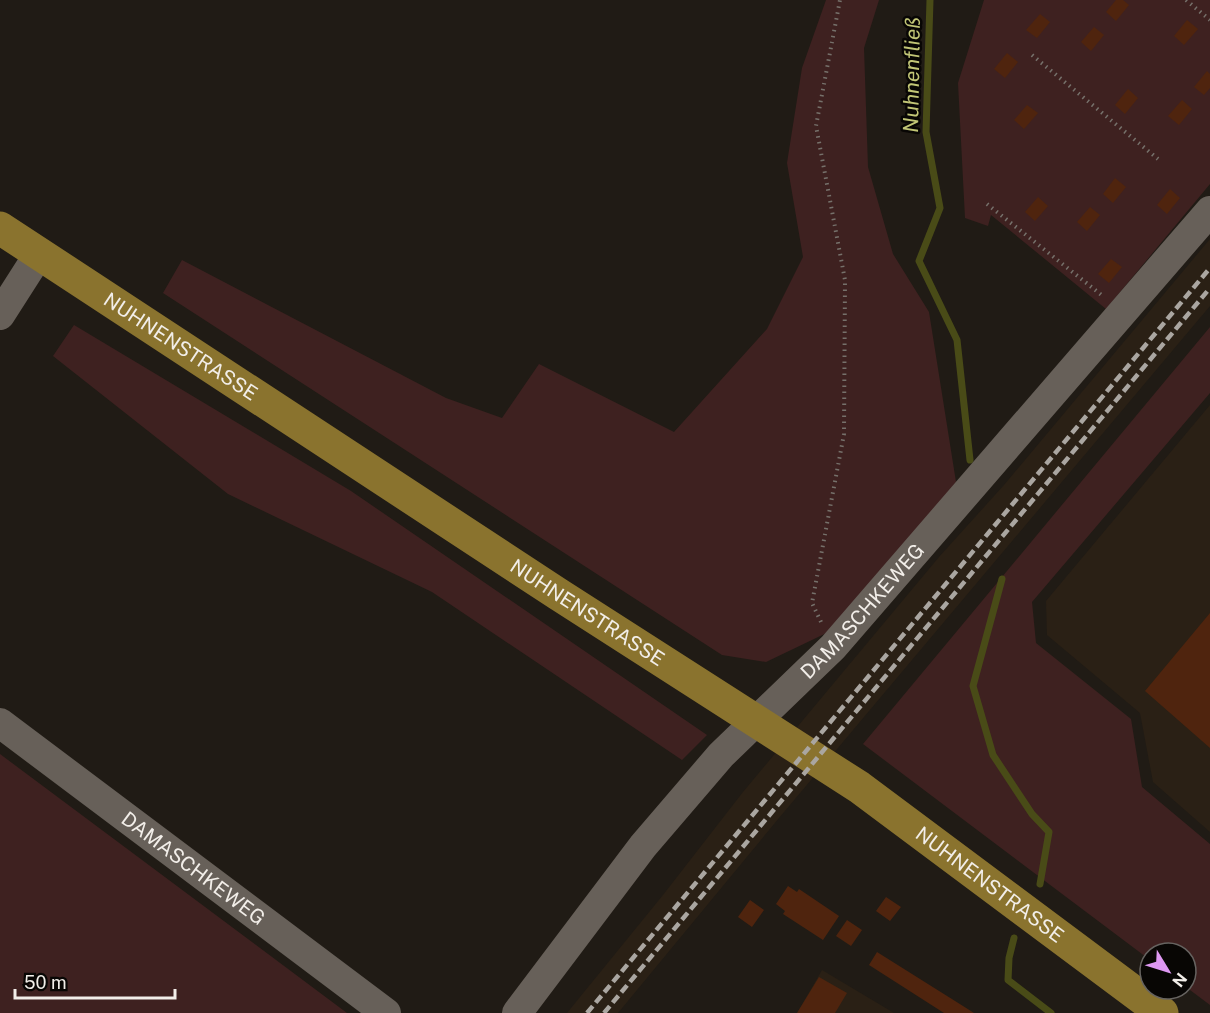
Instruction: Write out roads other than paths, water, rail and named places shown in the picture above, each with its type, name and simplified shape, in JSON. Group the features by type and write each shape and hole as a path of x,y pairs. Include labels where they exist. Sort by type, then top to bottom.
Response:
{"main road":[{"name":"NUHNENSTRASSE","path":"0,228 558,594 859,787 1162,1013"}],"street":[{"name":"DAMASCHKEWEG","path":"517,1013 643,846 713,764 833,647 1210,211"},
{"path":"0,315 39,254"},
{"name":"DAMASCHKEWEG","path":"0,723 386,1013"}],"waterway":[{"name":"Nuhnenfließ","path":"930,0 926,132 940,208 919,261 957,340 970,460"},
{"name":"Nuhnenfließ","path":"1002,579 973,686 993,755 1032,814 1049,832 1040,884"},
{"name":"Nuhnenfließ","path":"1014,938 1009,958 1008,980 1051,1013"}],"railway":[{"path":"587,1013 1210,268"},
{"path":"604,1013 1210,288"}]}
